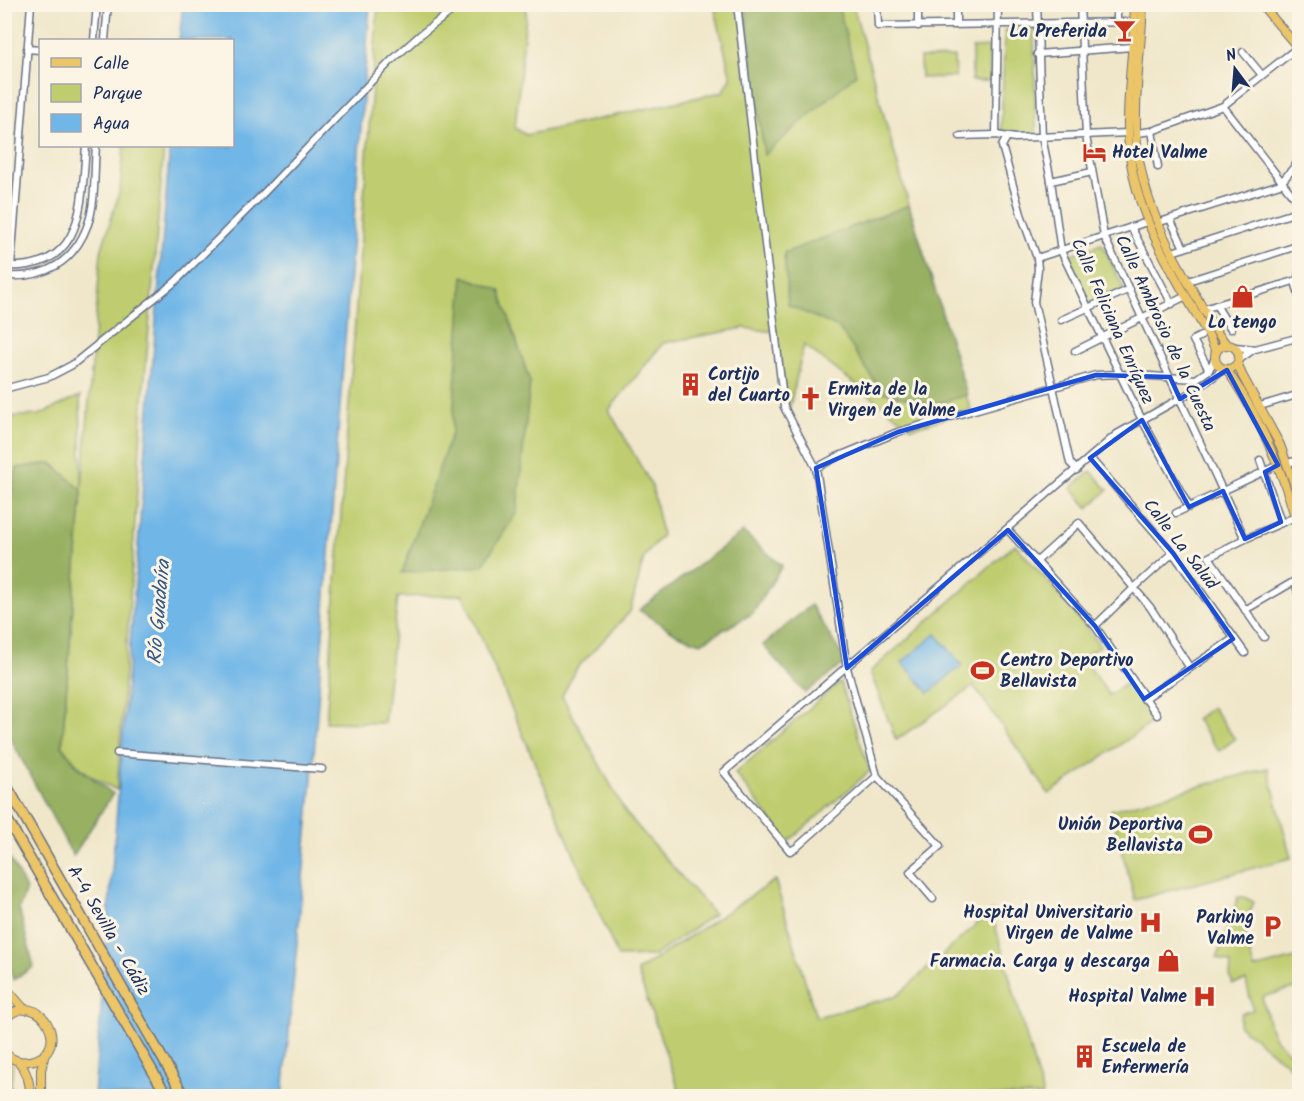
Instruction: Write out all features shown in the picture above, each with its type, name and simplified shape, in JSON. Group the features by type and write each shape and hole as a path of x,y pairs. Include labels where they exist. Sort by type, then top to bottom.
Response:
{"highway":[{"name":"A-4 Sevilla - Cádiz","path":"4,781 184,1096"},
{"name":"A-4 Sevilla - Cádiz","path":"4,814 167,1096"}],"main road":[{"path":"1135,4 1128,89 1128,133 1132,173 1155,241 1210,338 1218,366 1226,369 1234,368 1239,361"},
{"path":"1143,4 1137,133 1145,189 1157,223 1218,334 1239,352 1242,375 1260,406 1287,463 1299,500"},
{"path":"1261,4 1298,49"},
{"path":"1215,355 1220,347 1231,346"},
{"path":"1226,369 1237,384 1271,446 1299,535"},
{"path":"4,986 25,1010"},
{"path":"5,1019 25,1010 40,1014 47,1020 51,1029 50,1044 45,1052 41,1070 41,1096"},
{"path":"4,1051 25,1069 31,1096"},
{"path":"17,1060 33,1061 45,1052"}],"street":[{"path":"31,4 8,266 29,266 48,259 60,250 73,233 81,210 86,147"},
{"path":"94,39 97,4"},
{"path":"105,39 108,4"},
{"path":"4,389 50,377 72,365 175,282 391,61 420,35 461,4"},
{"path":"737,4 784,407 816,468 847,668 877,776 940,846 910,872 933,899"},
{"path":"877,4 878,26 1134,22"},
{"path":"918,4 918,26"},
{"path":"956,4 956,26"},
{"path":"996,135 998,4"},
{"name":"Calle Feliciana Enríquez","path":"1037,4 1037,54 1042,137 1061,251 1142,420 1189,507"},
{"name":"Calle Ambrosio de la Cuesta","path":"1080,4 1086,136 1104,236 1245,538"},
{"path":"1116,4 1117,23"},
{"path":"1037,54 1132,47"},
{"path":"27,49 39,50"},
{"path":"1137,133 1152,131 1223,106 1298,49"},
{"path":"1243,52 1262,75"},
{"path":"1223,106 1299,205"},
{"path":"1152,131 1158,167"},
{"path":"960,135 996,135 1015,138 1128,133"},
{"path":"1007,137 1002,146 1037,258 1034,302 1061,428 1070,463 1077,470"},
{"path":"4,276 24,278 47,271 65,260 79,243 89,223 96,147"},
{"path":"1157,223 1281,182 1299,161"},
{"path":"1051,181 1092,172"},
{"path":"1172,252 1299,211"},
{"path":"1170,219 1184,248"},
{"path":"1037,258 1147,222"},
{"path":"1131,227 1172,304"},
{"path":"1188,281 1299,245"},
{"path":"1299,267 1297,280 1299,299"},
{"path":"1204,309 1297,280"},
{"path":"1061,320 1130,289"},
{"path":"1075,351 1186,296"},
{"path":"1216,305 1231,329"},
{"path":"1201,336 1193,340 1209,370"},
{"path":"1231,346 1255,348 1299,337"},
{"path":"1239,361 1255,348"},
{"path":"816,468 898,432 1096,375 1120,374 1196,379 1209,370 1215,355"},
{"path":"877,776 790,851 723,772 1008,530 1117,434 1180,399 1226,369"},
{"path":"1260,406 1299,394"},
{"name":"Calle La Salud","path":"1090,458 1173,554 1245,653"},
{"path":"1260,460 1281,522"},
{"path":"1287,463 1299,460"},
{"path":"1176,513 1278,465"},
{"path":"1264,637 1209,557 1245,538 1295,517"},
{"path":"1036,562 1079,524 1150,607 1190,668"},
{"path":"1008,530 1095,626 1157,715"},
{"path":"1095,626 1173,554"},
{"path":"1245,610 1297,580 1299,600"},
{"path":"1144,699 1233,639"},
{"path":"119,753 322,769"}],"highlighted area":[{"path":"1227,370 1278,465 1265,472 1281,522 1245,539 1223,491 1189,507 1142,420 1090,458 1173,553 1233,639 1144,699 1095,626 1008,530 847,668 816,468 898,432 1096,375 1170,377 1180,399"}],"green space":[{"path":"378,5 527,5 515,128 526,135 722,92 731,78 714,5 853,5 909,205 971,411 912,428 804,345 788,414 776,332 744,328 663,343 609,410 652,486 662,535 644,557 630,612 577,668 562,696 626,813 714,914 654,956 618,957 463,595 398,597 384,723 326,722"},
{"path":"745,5 838,5 856,74 764,155"},
{"path":"1034,29 1036,135 1001,130 1005,30"},
{"path":"989,47 990,81 972,81 972,48"},
{"path":"954,57 955,77 921,78 920,58"},
{"path":"124,147 164,147 143,401 117,790 86,772 62,746 82,490 52,463 17,468 5,525 5,417 39,415 80,396 82,488 101,252 120,190"},
{"path":"909,205 967,395 933,405 882,392 839,328 788,305 784,253"},
{"path":"1102,244 1124,289 1090,307 1066,256"},
{"path":"463,276 500,290 530,382 517,512 482,566 402,573 452,432"},
{"path":"51,463 82,490 62,746 78,767 113,794 73,856 5,728 4,525 17,468"},
{"path":"1091,471 1108,490 1088,508 1071,488"},
{"path":"743,532 782,566 753,613 701,643 678,635 639,610"},
{"name":"Centro Deportivo Bellavista","path":"1015,544 1079,617 1100,646 1083,658 1109,695 1127,683 1154,721 1049,794 974,686 896,740 870,672"},
{"path":"811,605 846,662 805,693 763,645"},
{"path":"840,682 870,771 788,842 735,773"},
{"path":"1212,707 1235,739 1219,751 1196,719"},
{"name":"Unión Deportiva Bellavista","path":"1268,768 1291,858 1135,900 1111,810"},
{"path":"5,849 26,889 19,909 34,967 13,980 5,945"},
{"path":"775,880 816,1017 897,996 991,911 1043,1096 681,1096 637,971"},
{"path":"1238,897 1254,902 1247,921 1246,936 1254,969 1299,957 1299,987 1262,997 1271,1030 1277,1041 1299,1061 1299,1073 1239,1026 1241,1013 1253,1010 1246,981 1233,984 1230,976 1231,963 1217,958"},
{"path":"4,1059 13,1059 10,1096 5,1096"}],"water":[{"name":"Río Guadaíra","path":"183,5 370,5 313,768 283,1096 94,1096 170,147 234,147 234,39 179,39"},
{"path":"936,634 962,665 929,693 902,662"}],"place":[{"name":"La Preferida","path":"1125,31"},
{"name":"Hotel Valme","path":"1094,152"},
{"name":"Lo tengo","path":"1242,296"},
{"name":"Cortijo del Cuarto","path":"690,384"},
{"name":"Ermita de la Virgen de Valme","path":"810,399"},
{"name":"Centro Deportivo Bellavista","path":"982,670"},
{"name":"Unión Deportiva Bellavista","path":"1201,834"},
{"name":"Hospital Universitario Virgen de Valme","path":"1151,922"},
{"name":"Parking Valme","path":"1272,927"},
{"name":"Farmacia. Carga y descarga","path":"1168,961"},
{"name":"Hospital Valme","path":"1205,996"},
{"name":"Escuela de Enfermería","path":"1084,1056"}]}
